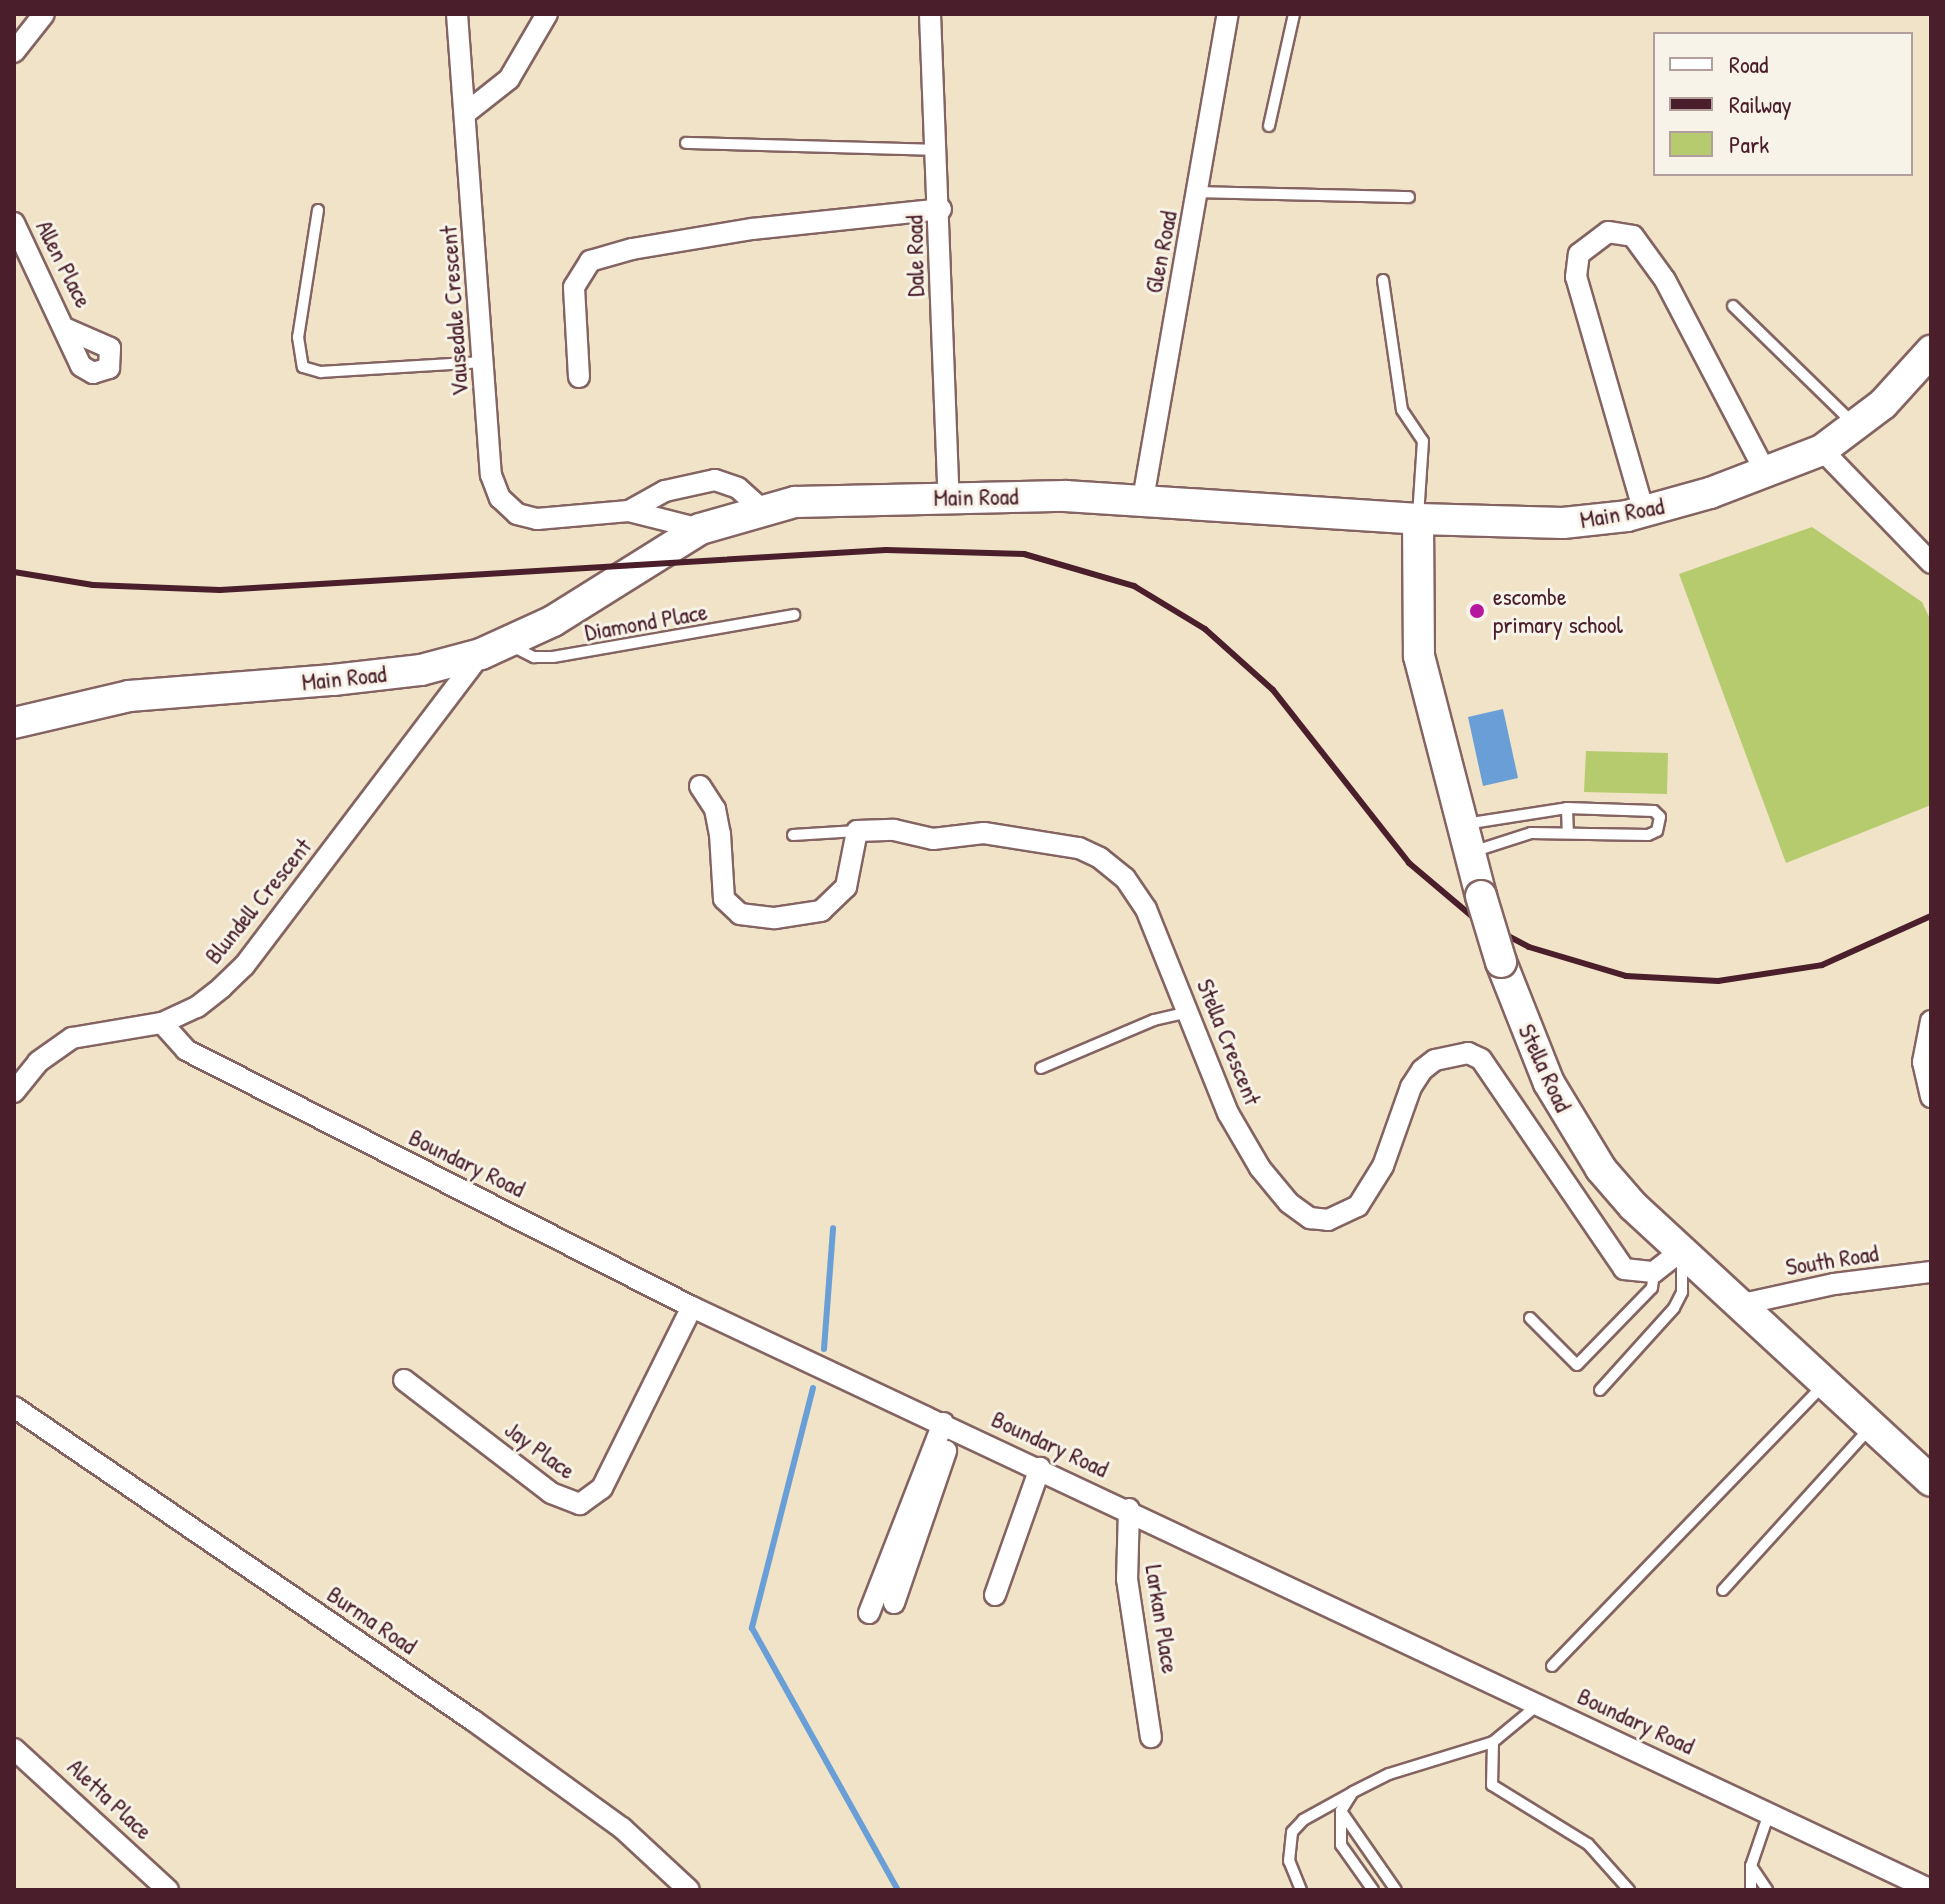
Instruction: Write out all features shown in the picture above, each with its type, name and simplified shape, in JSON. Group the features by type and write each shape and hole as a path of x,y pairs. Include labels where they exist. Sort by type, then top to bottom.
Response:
{"main road":[{"name":"Main Road","path":"14,723 129,696 391,673 494,648 599,594 700,529 761,509 831,500 949,498 1143,499 1418,519 1563,523 1644,512 1766,473 1822,450 1857,427 1930,355"},
{"name":"Stella Road","path":"1418,519 1419,656 1501,962 1530,1043 1575,1132 1633,1206 1743,1304 1817,1390 1872,1425 1931,1481"}],"street":[{"path":"14,52 44,14"},
{"name":"Vausedale Crescent","path":"457,14 491,475 500,498 517,514 537,519 629,511 700,529"},
{"path":"466,113 509,79 547,14"},
{"name":"Dale Road","path":"930,14 941,209 949,498"},
{"name":"Glen Road","path":"1143,499 1228,14"},
{"path":"579,377 574,287 590,261 752,229 941,209"},
{"name":"Allen Place","path":"14,223 67,329"},
{"path":"1644,512 1576,277 1579,254 1608,232 1633,236 1665,280 1766,473"},
{"path":"1822,450 1931,563"},
{"name":"Vausedale Crescent","path":"629,511 681,485 715,480 738,488 761,509"},
{"name":"Blundell Crescent","path":"14,1092 38,1062 72,1038 162,1023 197,1007 244,966 494,648"},
{"path":"700,786 715,809 720,834 724,899 740,914 791,917 830,905 846,887 857,831"},
{"name":"Stella Crescent","path":"857,831 894,830 933,839 984,833 1079,848 1100,858 1125,878 1146,909 1228,1113 1260,1168 1289,1203 1310,1218 1328,1220 1358,1206 1383,1166 1411,1087 1422,1070 1435,1060 1468,1053 1481,1059 1615,1258 1639,1274 1654,1272"},
{"path":"1931,1021 1923,1062 1931,1097"},
{"name":"Boundary Road","path":"162,1023 186,1050 692,1307 1129,1509 1931,1890"},
{"path":"1654,1272 1682,1250"},
{"name":"South Road","path":"1743,1304 1834,1284 1931,1272"},
{"name":"Jay Place","path":"404,1380 551,1493 580,1504 602,1488 692,1307"},
{"name":"Burma Road","path":"14,1407 486,1730 622,1828 689,1890"},
{"path":"894,1603 948,1425"},
{"path":"869,1613 948,1425"},
{"path":"995,1595 1040,1468"},
{"name":"Larkan Place","path":"1129,1509 1127,1579 1151,1737"},
{"name":"Aletta Place","path":"14,1749 168,1890"}],"lane":[{"path":"1269,126 1294,14"},
{"path":"686,143 857,152 938,150"},
{"path":"1199,192 1409,197"},
{"path":"318,210 298,337 303,367 321,372 483,362"},
{"path":"1383,280 1402,410 1423,441 1418,519"},
{"path":"1733,306 1857,427"},
{"name":"Diamond Place","path":"494,648 534,657 553,657 794,615"},
{"path":"1567,808 1654,811 1660,817 1657,831 1648,835 1568,833 1466,839 1567,808"},
{"path":"1567,808 1568,833"},
{"path":"793,835 857,831"},
{"path":"1041,1068 1154,1020 1188,1012"},
{"path":"1600,1390 1674,1308 1682,1292 1682,1250"},
{"path":"1530,1318 1577,1365 1652,1288 1654,1272"},
{"path":"1552,1666 1817,1390"},
{"path":"1723,1590 1872,1425"},
{"path":"1301,1890 1288,1852 1292,1832 1353,1792 1389,1774 1493,1742 1539,1704"},
{"path":"1493,1742 1492,1785 1588,1844 1629,1890"},
{"path":"1353,1792 1341,1811 1341,1845 1373,1890"},
{"path":"1341,1811 1396,1890"},
{"path":"1751,1890 1751,1866 1769,1813"},
{"path":"1751,1866 1767,1890"}],"green space":[{"path":"1812,527 1922,602 1931,621 1931,805 1786,863 1679,574"},
{"path":"1586,751 1668,753 1667,794 1584,792"}],"water":[{"path":"1503,709 1518,778 1483,786 1468,717"}],"waterway":[{"path":"824,1349 833,1228"},
{"path":"813,1388 752,1628 898,1890"}],"railway":[{"path":"14,572 93,585 220,590 886,550 1024,554 1134,586 1205,629 1273,690 1409,863 1474,918 1529,947 1626,976 1718,981 1822,965 1931,916"}],"place":[{"name":"escombe primary school","path":"1477,611"}]}
